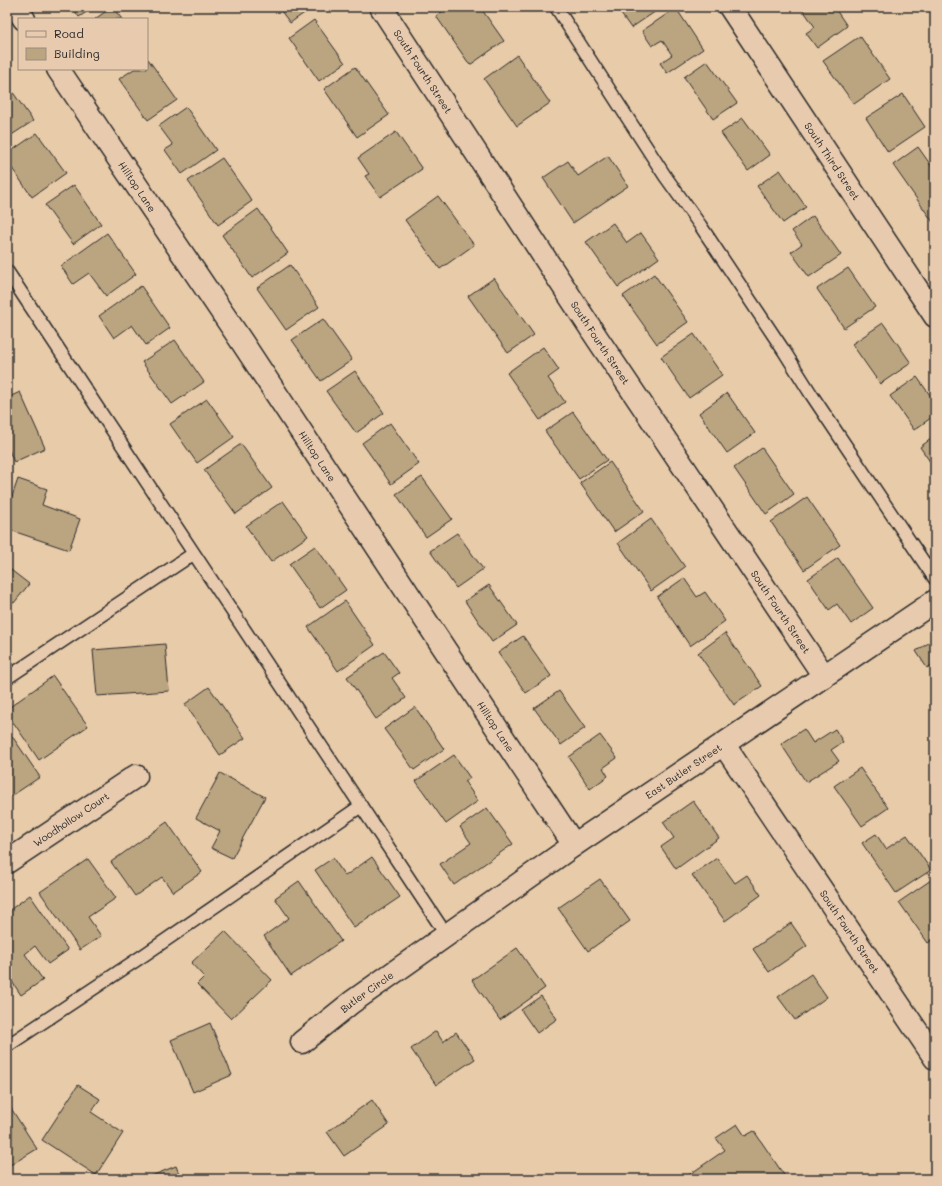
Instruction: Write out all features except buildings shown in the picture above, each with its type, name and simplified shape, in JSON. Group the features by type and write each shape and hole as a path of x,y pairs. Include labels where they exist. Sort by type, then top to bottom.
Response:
{"street":[{"path":"16,7 23,18"},
{"name":"South Fourth Street","path":"381,7 601,344 824,676"},
{"name":"South Third Street","path":"730,7 935,316"},
{"name":"Hilltop Lane","path":"59,70 242,342 574,846"},
{"name":"East Butler Street","path":"440,940 574,846 935,601"},
{"name":"South Fourth Street","path":"724,745 935,1058"},
{"name":"Woodhollow Court","path":"7,862 136,776"},
{"name":"Butler Circle","path":"302,1042 352,1002 440,940"}],"lane":[{"path":"556,7 665,176 700,225 935,579"},
{"path":"7,271 361,806 440,940"},
{"path":"7,678 193,554"},
{"path":"7,1046 144,955 361,806"}]}
